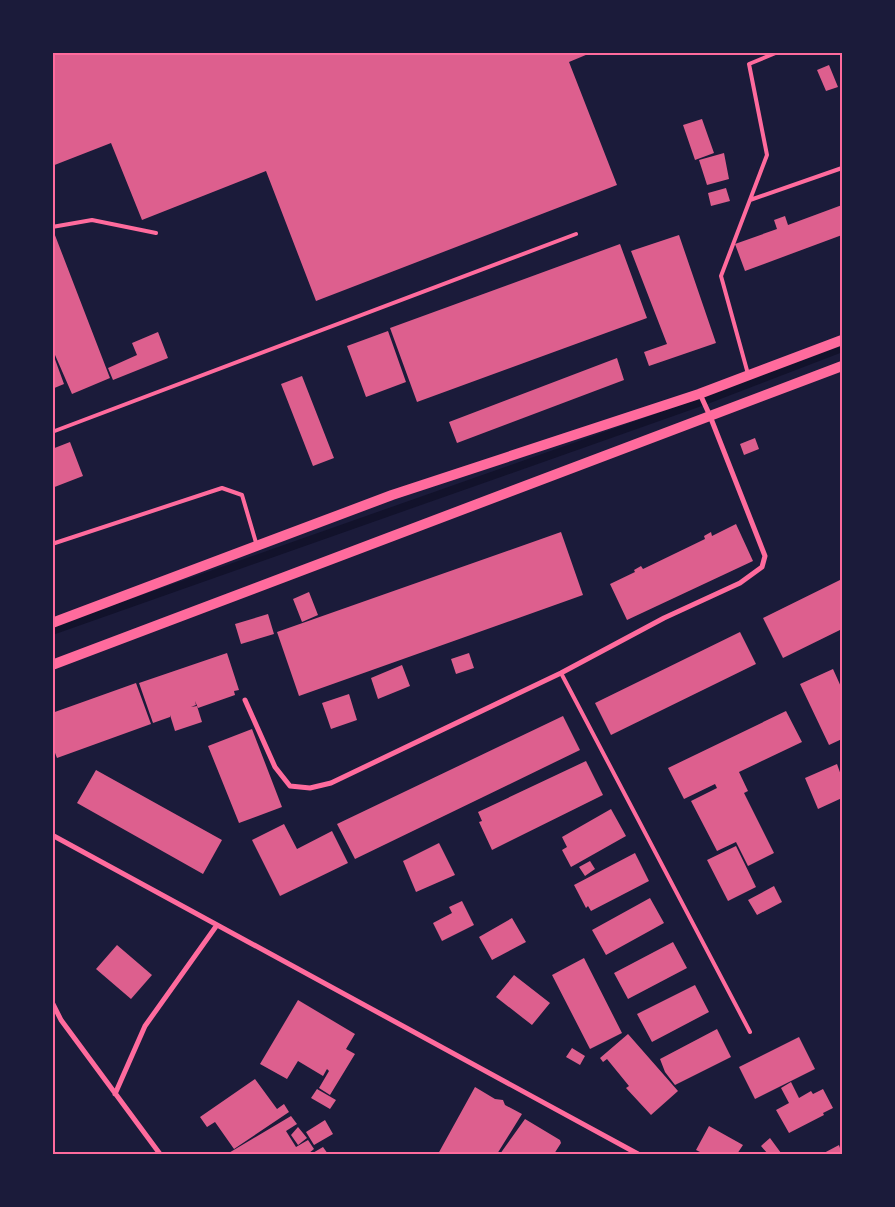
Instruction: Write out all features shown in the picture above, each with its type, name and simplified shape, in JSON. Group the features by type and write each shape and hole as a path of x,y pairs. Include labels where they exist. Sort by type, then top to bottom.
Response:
{"main road":[{"path":"52,622 392,495 699,394 842,340"},
{"path":"52,665 842,366"}],"street":[{"path":"245,700 274,767 290,786 310,788 330,783 561,674 664,618 740,583 762,567 765,562 765,556 710,416 699,394"},
{"path":"52,835 638,1154"},
{"path":"115,1094 145,1026 217,925"},
{"path":"52,1002 61,1020 160,1154"}],"lane":[{"path":"748,376 721,276 767,155 749,64 778,52"},
{"path":"750,200 842,168"},
{"path":"52,227 92,220 156,233"},
{"path":"52,432 576,234"},
{"path":"52,544 222,488 242,495 257,546"},
{"path":"561,674 750,1032"}],"building":[{"path":"52,52 593,52 569,62 617,185 316,301 266,171 142,220 111,143 52,166"},
{"path":"829,65 838,87 826,91 817,70"},
{"path":"702,119 714,153 695,160 683,125"},
{"path":"724,153 729,179 707,185 699,160"},
{"path":"726,188 730,201 711,206 708,193"},
{"path":"842,205 842,235 745,271 735,244 777,229 774,220 785,216 788,225"},
{"path":"53,230 110,378 72,394 52,348"},
{"path":"679,235 716,343 649,366 644,352 667,344 631,251"},
{"path":"620,244 647,318 417,402 390,328"},
{"path":"388,331 406,382 366,397 347,346"},
{"path":"158,332 168,358 113,380 108,368 137,355 132,343"},
{"path":"52,351 64,384 52,389"},
{"path":"617,358 624,380 457,443 449,422"},
{"path":"302,376 334,458 313,466 281,384"},
{"path":"755,438 759,449 744,455 740,444"},
{"path":"70,442 83,476 52,488 52,449"},
{"path":"736,524 753,561 627,620 610,584 635,572 634,570 641,566 643,569 705,539 704,536 711,532 712,536"},
{"path":"561,532 583,595 299,696 277,632"},
{"path":"842,579 842,629 783,658 763,618"},
{"path":"309,592 318,615 302,622 293,599"},
{"path":"268,614 274,634 241,644 235,624"},
{"path":"740,632 756,664 611,735 595,703"},
{"path":"227,653 239,690 234,691 235,695 198,708 195,701 196,705 191,707 197,706 202,722 175,731 170,715 170,717 153,723 139,683"},
{"path":"469,653 474,668 456,674 451,659"},
{"path":"402,665 410,686 378,699 371,678"},
{"path":"833,669 842,689 842,739 829,745 800,684"},
{"path":"136,683 151,724 57,758 52,745 52,713"},
{"path":"349,694 357,720 331,729 322,703"},
{"path":"786,711 802,742 739,772 748,791 744,793 774,853 748,866 736,842 717,851 691,801 717,788 715,784 684,799 668,768"},
{"path":"563,716 580,750 355,859 337,824"},
{"path":"252,729 282,807 239,823 208,746"},
{"path":"586,761 603,795 492,850 479,822 482,821 478,812"},
{"path":"837,764 842,778 842,798 818,809 805,778"},
{"path":"96,770 222,840 203,874 77,803"},
{"path":"611,809 626,836 571,867 562,850 567,847 562,837"},
{"path":"284,824 297,849 332,831 348,863 280,896 252,840"},
{"path":"439,843 455,875 416,892 403,861"},
{"path":"736,846 756,887 728,901 707,860"},
{"path":"635,853 649,881 591,911 588,906 586,908 574,885"},
{"path":"590,861 595,869 585,876 579,867"},
{"path":"774,886 782,902 757,915 748,900"},
{"path":"650,898 664,923 606,955 592,930"},
{"path":"462,901 474,925 442,941 433,923 452,913 449,907"},
{"path":"512,918 526,942 492,960 479,937"},
{"path":"673,942 687,968 628,999 614,973"},
{"path":"117,945 152,975 131,999 96,969"},
{"path":"584,958 622,1033 590,1049 552,975"},
{"path":"514,975 550,1003 532,1025 496,997"},
{"path":"695,985 709,1012 652,1042 637,1014"},
{"path":"298,1000 355,1034 346,1049 355,1054 330,1095 319,1088 329,1071 327,1069 323,1076 298,1061 287,1079 260,1064"},
{"path":"717,1029 731,1057 675,1085 665,1072 660,1059"},
{"path":"628,1034 678,1091 651,1115 626,1088 629,1086 607,1059 603,1062 600,1058"},
{"path":"799,1037 815,1069 755,1099 739,1067"},
{"path":"572,1048 585,1056 580,1065 566,1057"},
{"path":"255,1079 277,1109 284,1104 289,1112 234,1149 215,1122 207,1127 200,1117"},
{"path":"791,1082 799,1098 811,1091 813,1094 823,1089 833,1108 823,1113 824,1115 789,1133 776,1110 789,1103 781,1088"},
{"path":"475,1087 495,1099 503,1100 505,1105 522,1114 497,1154 438,1154"},
{"path":"317,1089 336,1100 330,1109 311,1098"},
{"path":"291,1116 297,1124 286,1131 296,1147 308,1140 314,1149 310,1154 227,1154"},
{"path":"525,1119 560,1140 561,1143 554,1154 500,1154"},
{"path":"325,1120 333,1134 314,1145 306,1132"},
{"path":"709,1126 743,1145 737,1154 704,1154 696,1150"},
{"path":"298,1127 307,1138 298,1145 291,1135"},
{"path":"770,1138 781,1153 768,1154 761,1146"},
{"path":"839,1145 842,1154 822,1154"},
{"path":"323,1147 328,1154 311,1154"}],"waterway":[{"path":"52,631 704,401 842,348"}]}
